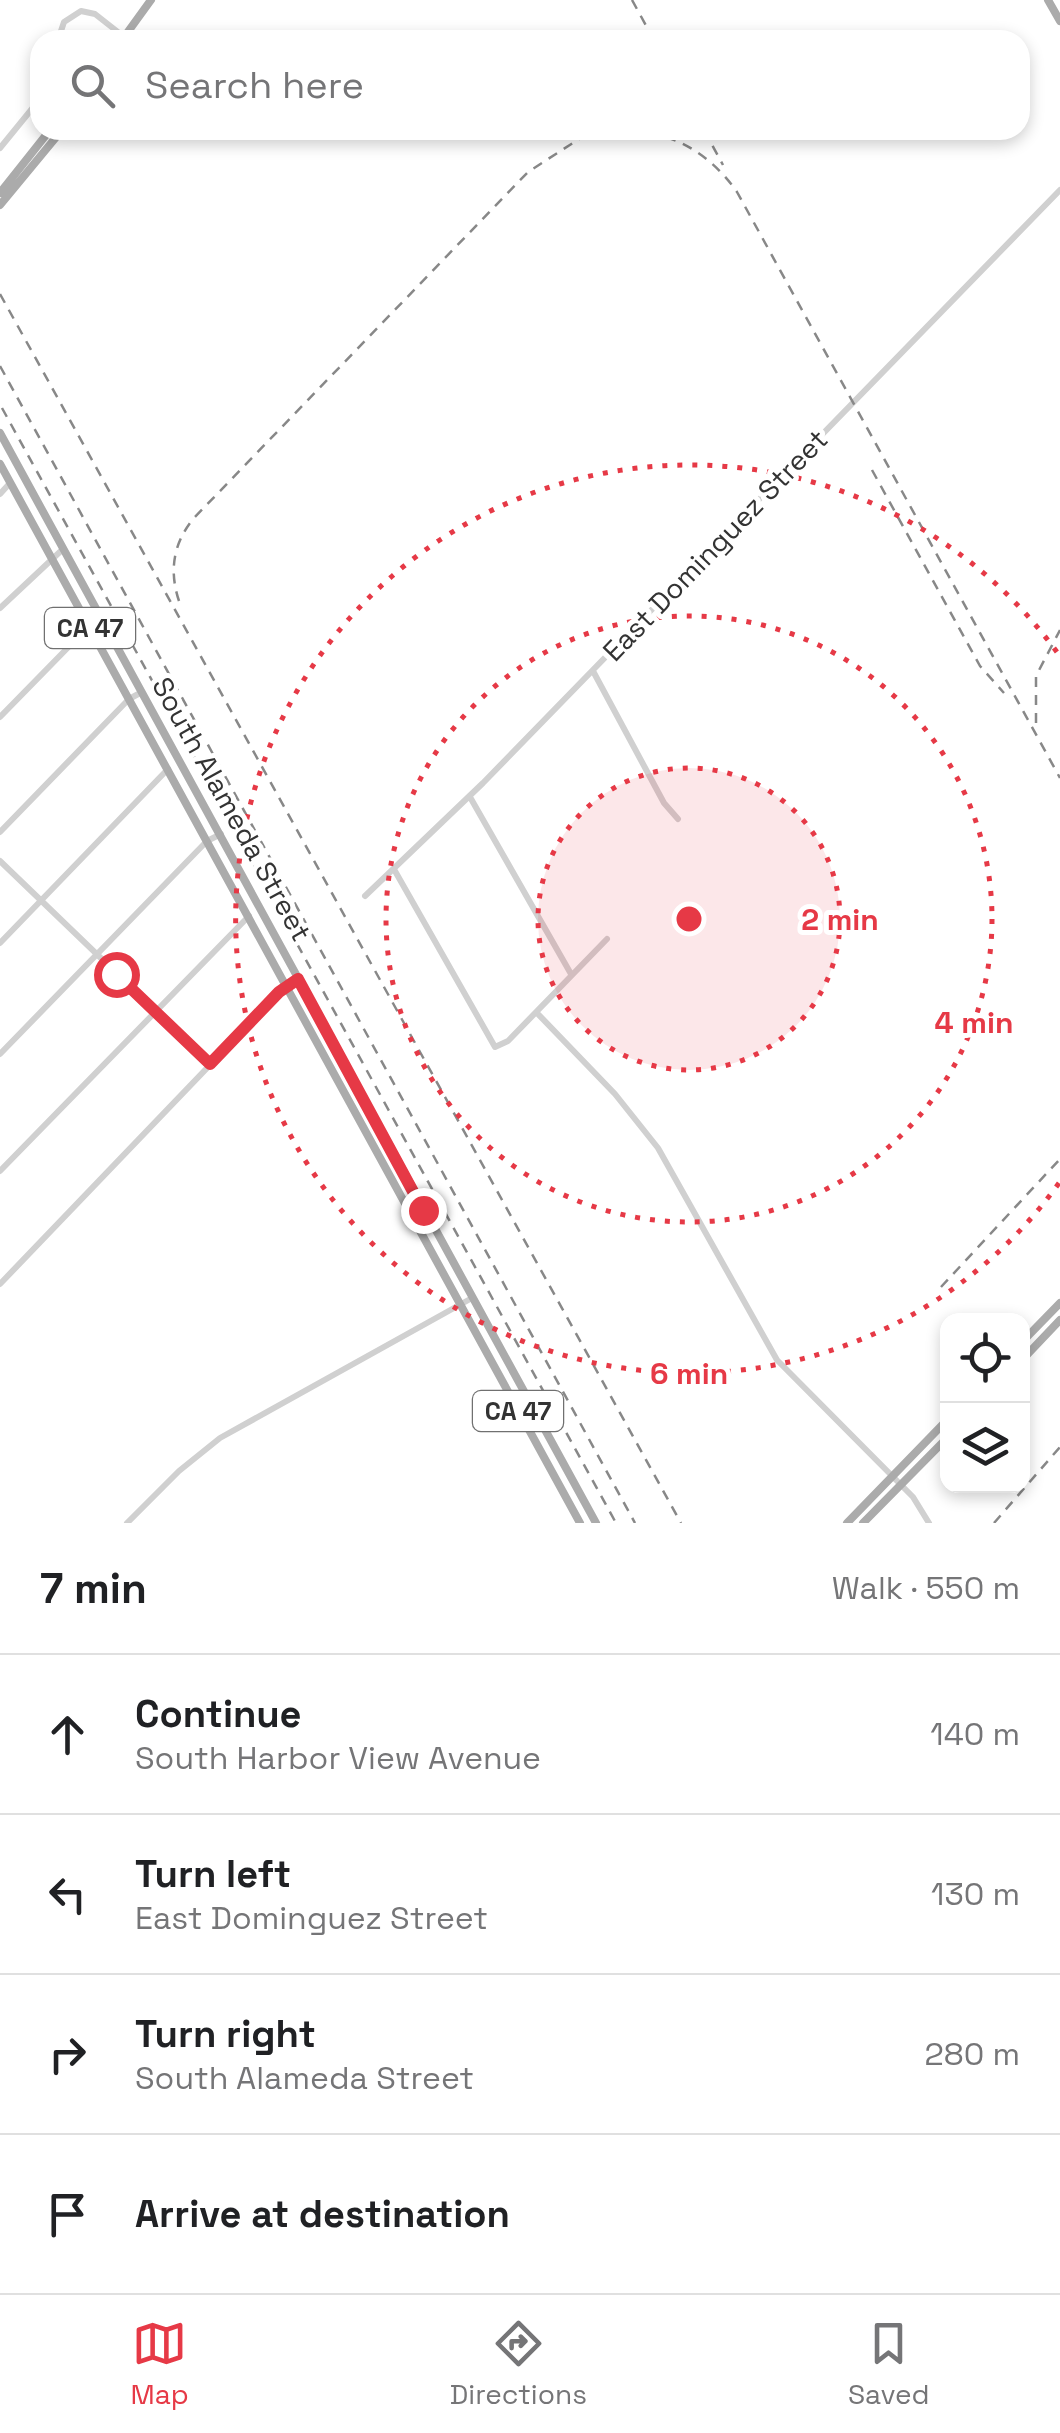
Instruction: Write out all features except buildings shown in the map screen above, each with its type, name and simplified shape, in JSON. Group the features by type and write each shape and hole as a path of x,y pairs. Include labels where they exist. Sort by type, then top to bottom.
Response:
{"main road":[{"path":"127,30 151,0"},
{"path":"1048,0 1060,21"},
{"path":"0,192 42,140"},
{"path":"0,204 54,140"},
{"name":"South Alameda Street","path":"0,434 596,1523"},
{"name":"South Alameda Street","path":"0,464 578,1520"},
{"path":"411,1216 423,1210"},
{"path":"1030,1334 1060,1303"},
{"path":"1030,1352 1060,1320"},
{"path":"847,1523 940,1428"},
{"path":"864,1523 940,1444"},
{"path":"578,1520 589,1511"}],"street":[{"path":"61,30 64,22 80,11 95,14 111,30"},
{"path":"0,148 30,110"},
{"name":"East Dominguez Street","path":"366,896 470,797 1060,190"},
{"path":"0,494 10,483"},
{"path":"0,608 50,556 63,549"},
{"path":"0,718 89,626"},
{"path":"593,671 664,803 678,819"},
{"path":"0,832 129,699 142,692"},
{"path":"0,943 168,769"},
{"path":"470,797 571,974"},
{"path":"0,1054 207,841 220,834"},
{"path":"0,861 210,1064"},
{"path":"395,870 494,1047 502,1045 536,1013 607,939"},
{"path":"0,1172 248,916"},
{"path":"0,1283 210,1064 298,979"},
{"path":"536,1013 615,1094 658,1148 777,1360 901,1484 929,1523"},
{"path":"127,1523 185,1465 220,1438 472,1298"}],"railway":[{"path":"632,0 648,30"},
{"path":"179,601 175,558 193,519 528,172 577,140"},
{"path":"675,140 704,157 737,192 1060,778"},
{"path":"709,140 723,165"},
{"path":"0,294 681,1523"},
{"path":"0,366 635,1523"},
{"path":"2,408 616,1523"},
{"path":"872,470 980,666 1004,693"},
{"path":"1036,723 1036,676 1060,630"},
{"path":"941,1287 1060,1159"},
{"path":"994,1523 1060,1447"}],"route":[{"path":"116,974 210,1064 279,992 298,979 423,1210"}]}
